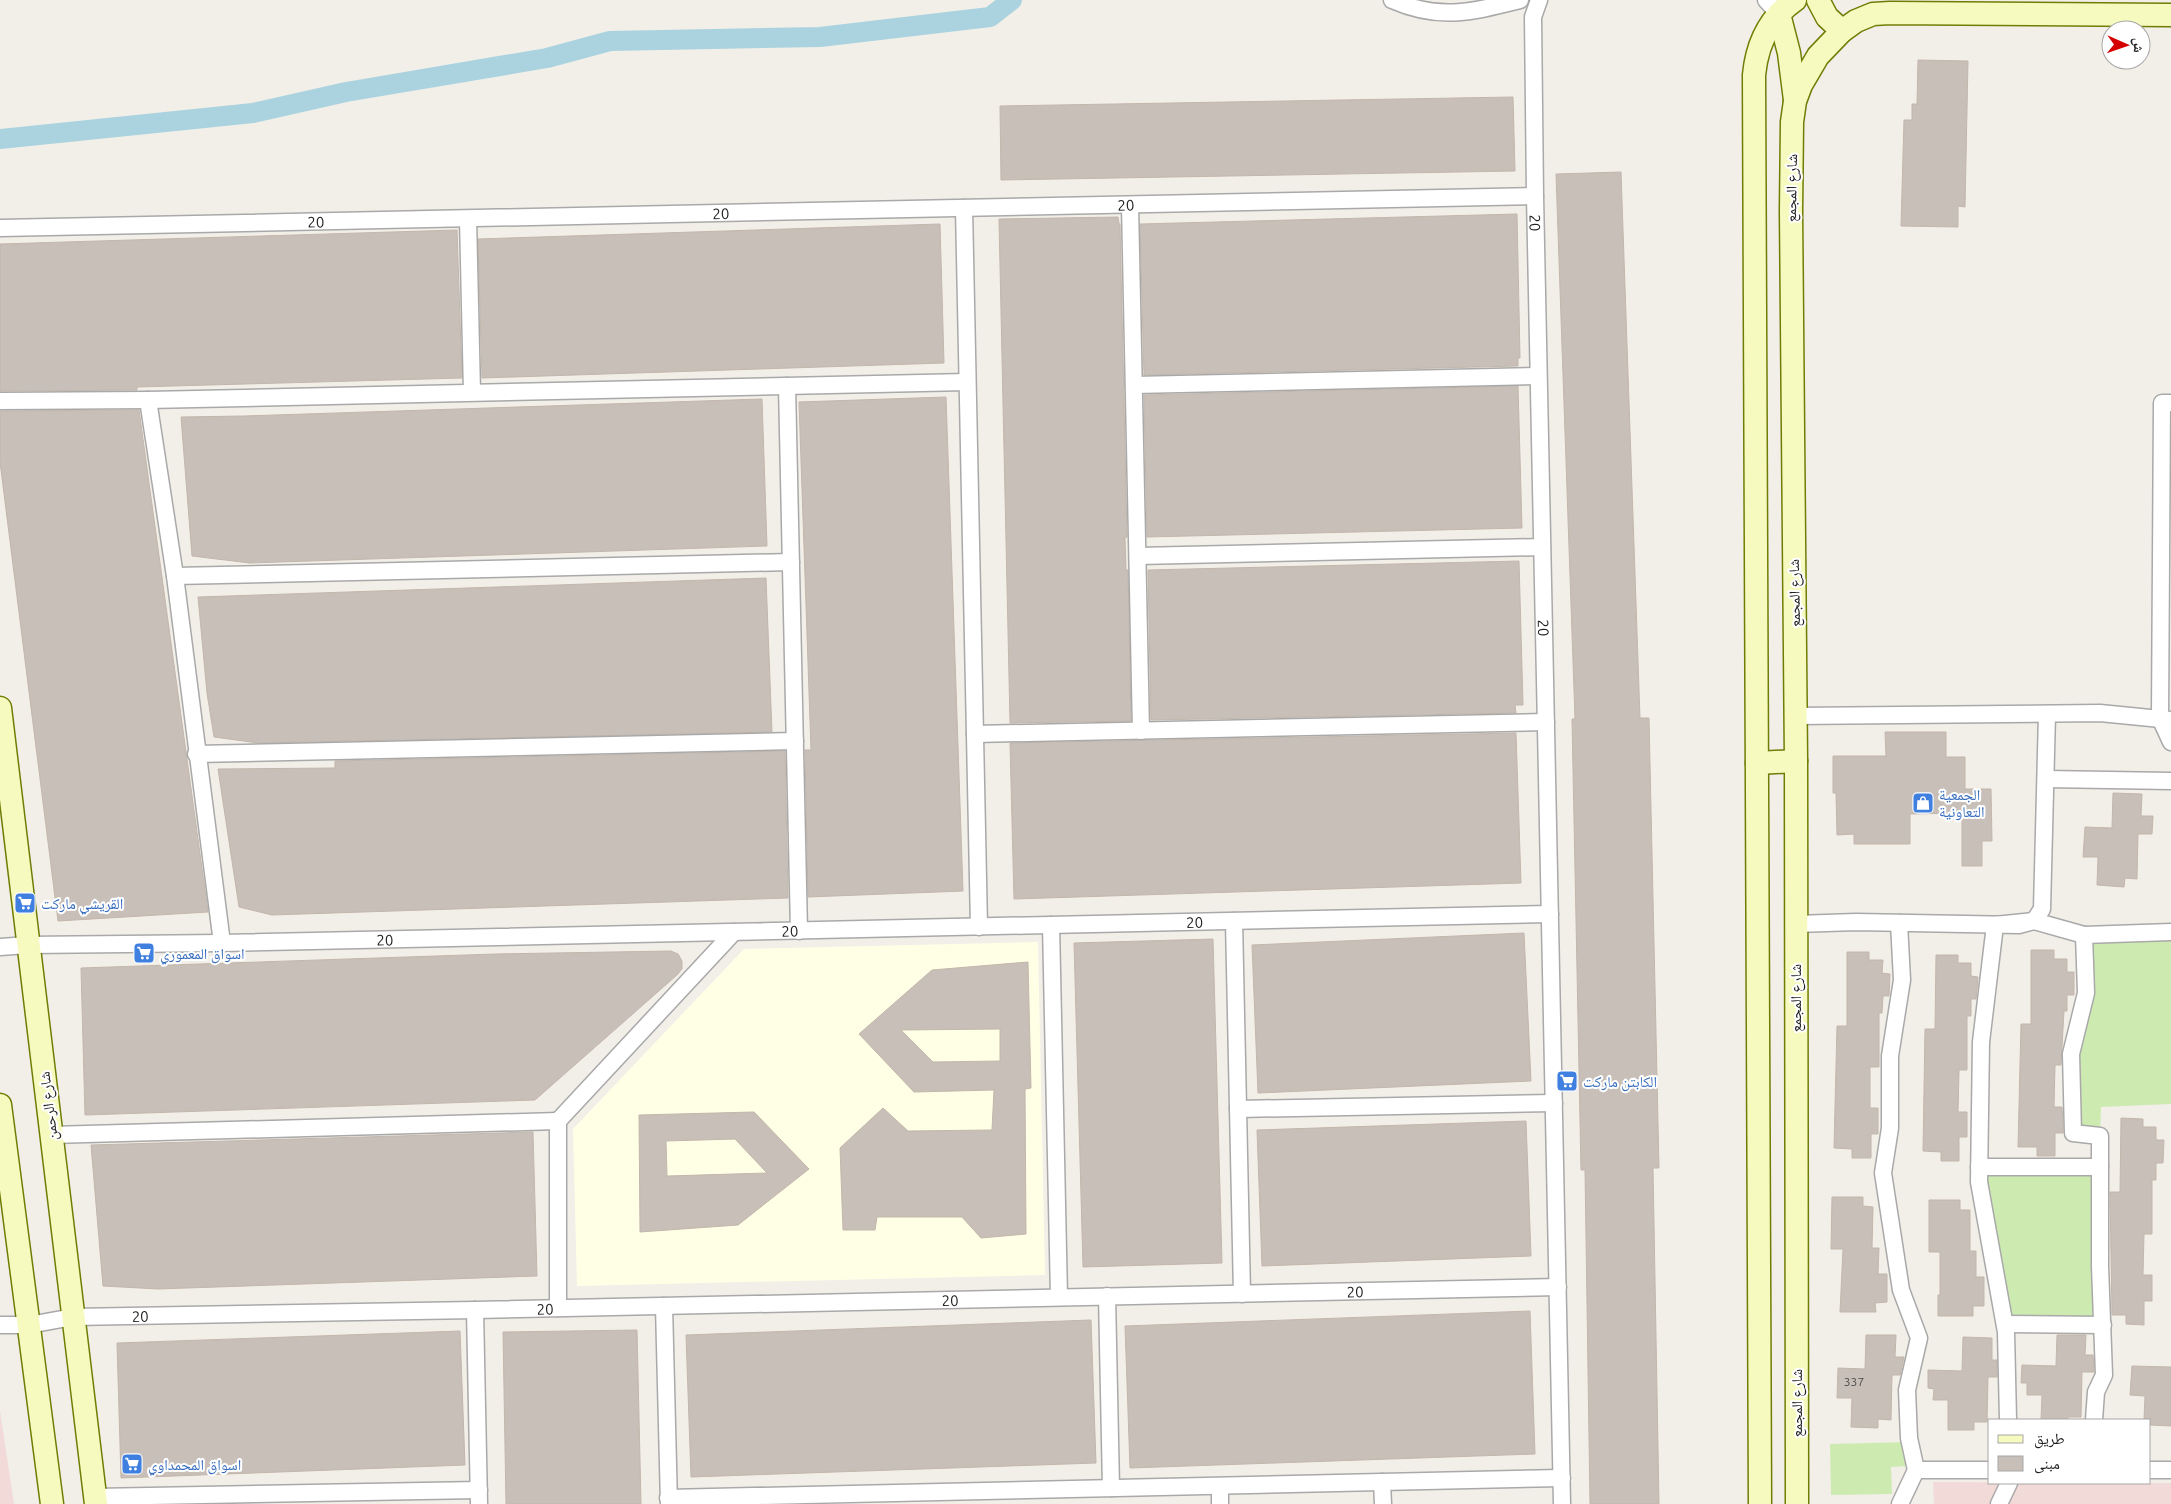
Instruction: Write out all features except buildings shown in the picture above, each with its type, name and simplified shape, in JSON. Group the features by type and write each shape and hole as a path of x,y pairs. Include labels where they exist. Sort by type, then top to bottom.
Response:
{"street":[{"path":"1392,0 1406,6 1445,14 1475,11 1520,0"},
{"path":"1535,196 1534,17 1538,0"},
{"path":"1818,0 1826,17 1842,31"},
{"path":"1780,5 1795,101"},
{"path":"1760,1504 1754,75 1760,44 1780,5"},
{"name":"شارع المجمع","path":"1797,1504 1796,761 1791,221 1792,122 1795,101 1801,85 1818,56 1842,31 1856,21 1873,14 2171,16"},
{"name":"20","path":"0,228 1535,196 1562,1504"},
{"path":"1130,205 1141,731"},
{"path":"964,208 979,927"},
{"path":"468,219 472,392"},
{"path":"1134,384 1538,376"},
{"path":"0,401 148,400 967,382"},
{"path":"787,386 798,931"},
{"path":"148,400 175,576 196,754 222,943"},
{"path":"2171,403 2162,402 2166,587 2165,719 2171,742"},
{"path":"1138,556 1542,547"},
{"path":"175,576 791,562"},
{"name":"شارع الرحمن","path":"0,708 95,1500"},
{"path":"1795,716 2100,713 2165,719"},
{"path":"2034,921 2042,909 2047,714"},
{"path":"975,734 1546,722"},
{"path":"196,754 794,741"},
{"path":"1757,763 1796,761"},
{"path":"2046,779 2171,781"},
{"name":"20","path":"0,948 28,945 222,943 1550,914"},
{"path":"1234,921 1242,1294"},
{"path":"1796,924 2020,925 2034,921 2084,935 2171,932"},
{"path":"1899,923 1902,980 1890,1056 1890,1128 1883,1172 1901,1290 1919,1338 1908,1390 1909,1438 1916,1470 1900,1504"},
{"path":"1051,925 1059,1297"},
{"path":"1995,925 1981,1042 1979,1182 2004,1324 2008,1419"},
{"path":"558,1308 558,1121 734,932"},
{"path":"2084,935 2086,993 2070,1054 2073,1133 2100,1136 2104,1375 2096,1392 2094,1419"},
{"path":"1238,1109 1554,1103"},
{"path":"0,1105 2,1136 52,1504"},
{"path":"51,1135 558,1121"},
{"path":"1979,1168 2100,1167"},
{"name":"20","path":"29,1325 73,1317 1558,1287"},
{"path":"1107,1296 1111,1488"},
{"path":"664,1306 669,1501 1036,1497 1111,1488 1562,1478"},
{"path":"95,1500 479,1497 475,1310"},
{"path":"2004,1324 2102,1326"},
{"path":"0,1325 29,1325"},
{"path":"1916,1470 1988,1470"},
{"path":"2151,1470 2171,1470"},
{"path":"1382,1482 1383,1504"},
{"path":"1999,1504 2009,1484"},
{"path":"1220,1486 1220,1504"}],"shaded area":[{"path":"1038,942 1045,1275 577,1286 573,1129 744,949"},
{"path":"0,1411 14,1504 0,1504"},
{"path":"1933,1482 1988,1482 1988,1484 2171,1483 2171,1504 1934,1504"}],"green space":[{"path":"2171,932 2171,1104 2101,1107 2100,1136 2073,1133 2071,1054 2086,993 2084,935"},
{"path":"1979,1167 2100,1167 2103,1325 2005,1324"},
{"path":"1908,1442 1908,1466 1891,1467 1892,1494 1831,1495 1830,1444"}],"waterway":[{"path":"0,139 253,113 346,92 547,58 610,41 820,37 990,17 1012,0"}],"place":[{"name":"الجمعية التعاونية","path":"1923,803"},
{"name":"القريشي ماركت","path":"25,903"},
{"name":"اسواق المعموري","path":"144,953"},
{"name":"الكابتن ماركت","path":"1567,1081"},
{"name":"اسواق المحمداوي","path":"132,1464"}]}
